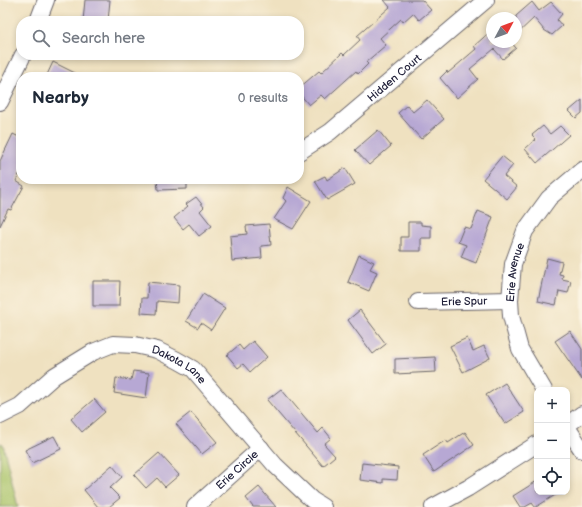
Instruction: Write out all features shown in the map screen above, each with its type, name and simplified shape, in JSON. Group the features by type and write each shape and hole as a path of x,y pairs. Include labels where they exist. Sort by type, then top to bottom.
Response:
{"street":[{"path":"40,16 46,0"},
{"name":"Hidden Court","path":"304,149 330,132 486,0"},
{"path":"0,102 21,60"},
{"name":"Erie Avenue","path":"542,387 520,349 511,316 510,300 513,264 525,231 549,198 582,170"},
{"name":"Erie Spur","path":"418,302 510,300"},
{"name":"Dakota Lane","path":"0,416 20,406 54,376 93,352 113,344 135,345 157,350 193,369 275,465 312,500 323,507"},
{"path":"570,424 582,414"},
{"path":"570,431 582,450"},
{"path":"433,507 468,488 534,446"},
{"name":"Erie Circle","path":"195,507 261,448"}],"green space":[{"path":"0,443 3,444 18,507 0,507"}],"building":[{"path":"85,0 110,0 108,16 83,16"},
{"path":"384,0 422,0 431,10 419,20 413,13 403,22 401,19 380,38 386,45 366,62 368,64 358,74 356,71 325,99 321,95 309,105 304,99 304,84 319,71 321,73 342,53 344,55 360,40 357,36 390,7"},
{"path":"532,2 539,11 551,2 562,14 557,20 562,26 552,35 544,30 534,18 522,29 522,12 521,12"},
{"path":"486,35 486,48 516,48 503,59 494,49 470,69 478,79 457,98 440,78 476,49 474,46"},
{"path":"53,62 73,72 48,72"},
{"path":"427,100 444,119 421,139 398,113 407,105 413,112"},
{"path":"582,100 582,113 576,118 569,111"},
{"path":"543,126 550,134 560,126 569,135 537,163 525,149 536,139 532,135"},
{"path":"378,130 391,146 369,165 355,150"},
{"path":"13,134 16,136 16,184 24,186 11,210 8,209 0,226 0,161"},
{"path":"502,156 513,165 504,176 517,187 507,199 483,179"},
{"path":"345,168 355,184 327,200 315,181 325,176 327,180"},
{"path":"157,184 187,184 187,189 158,190"},
{"path":"288,187 311,201 293,229 274,219 286,201 283,198"},
{"path":"196,197 204,207 200,211 212,226 199,236 189,224 183,229 174,218 188,206 186,204"},
{"path":"478,211 493,217 476,263 461,257 466,245 458,242 464,227 471,229"},
{"path":"408,222 421,222 421,225 431,226 431,238 421,238 421,251 401,251 401,237 408,237"},
{"path":"269,224 271,245 261,246 262,258 232,261 230,236 247,234 246,226"},
{"path":"359,255 374,262 370,269 377,272 369,291 348,282"},
{"path":"547,258 562,262 559,274 563,275 562,279 571,281 568,293 559,291 556,305 538,301"},
{"path":"93,281 120,281 119,306 93,306"},
{"path":"148,282 179,285 178,303 157,301 156,314 141,313 142,298 147,298"},
{"path":"203,294 225,308 211,330 201,323 198,328 186,321"},
{"path":"360,310 386,344 373,354 348,320"},
{"path":"570,331 582,349 582,380 555,341"},
{"path":"467,338 473,351 484,346 490,358 463,372 450,346"},
{"path":"253,341 267,357 250,372 243,364 238,368 227,355 239,345 243,350"},
{"path":"435,357 436,372 395,374 395,359"},
{"path":"133,371 149,373 146,398 114,393 116,378 131,380"},
{"path":"505,383 524,412 505,424 486,395"},
{"path":"281,389 318,433 323,428 331,438 324,444 335,456 323,466 267,400"},
{"path":"94,399 105,412 82,432 71,419"},
{"path":"191,412 217,442 202,454 176,424"},
{"path":"465,432 474,445 434,472 423,455 446,440 448,443"},
{"path":"54,436 61,449 32,463 25,450"},
{"path":"159,453 179,475 165,487 157,478 146,488 134,475"},
{"path":"362,463 398,467 397,480 383,479 383,483 360,480"},
{"path":"112,465 122,477 110,488 120,498 109,507 98,507 84,490"},
{"path":"534,483 534,495 555,495 536,507 532,503 525,507 520,507 513,496"},
{"path":"259,487 276,507 253,507 246,498"}]}
